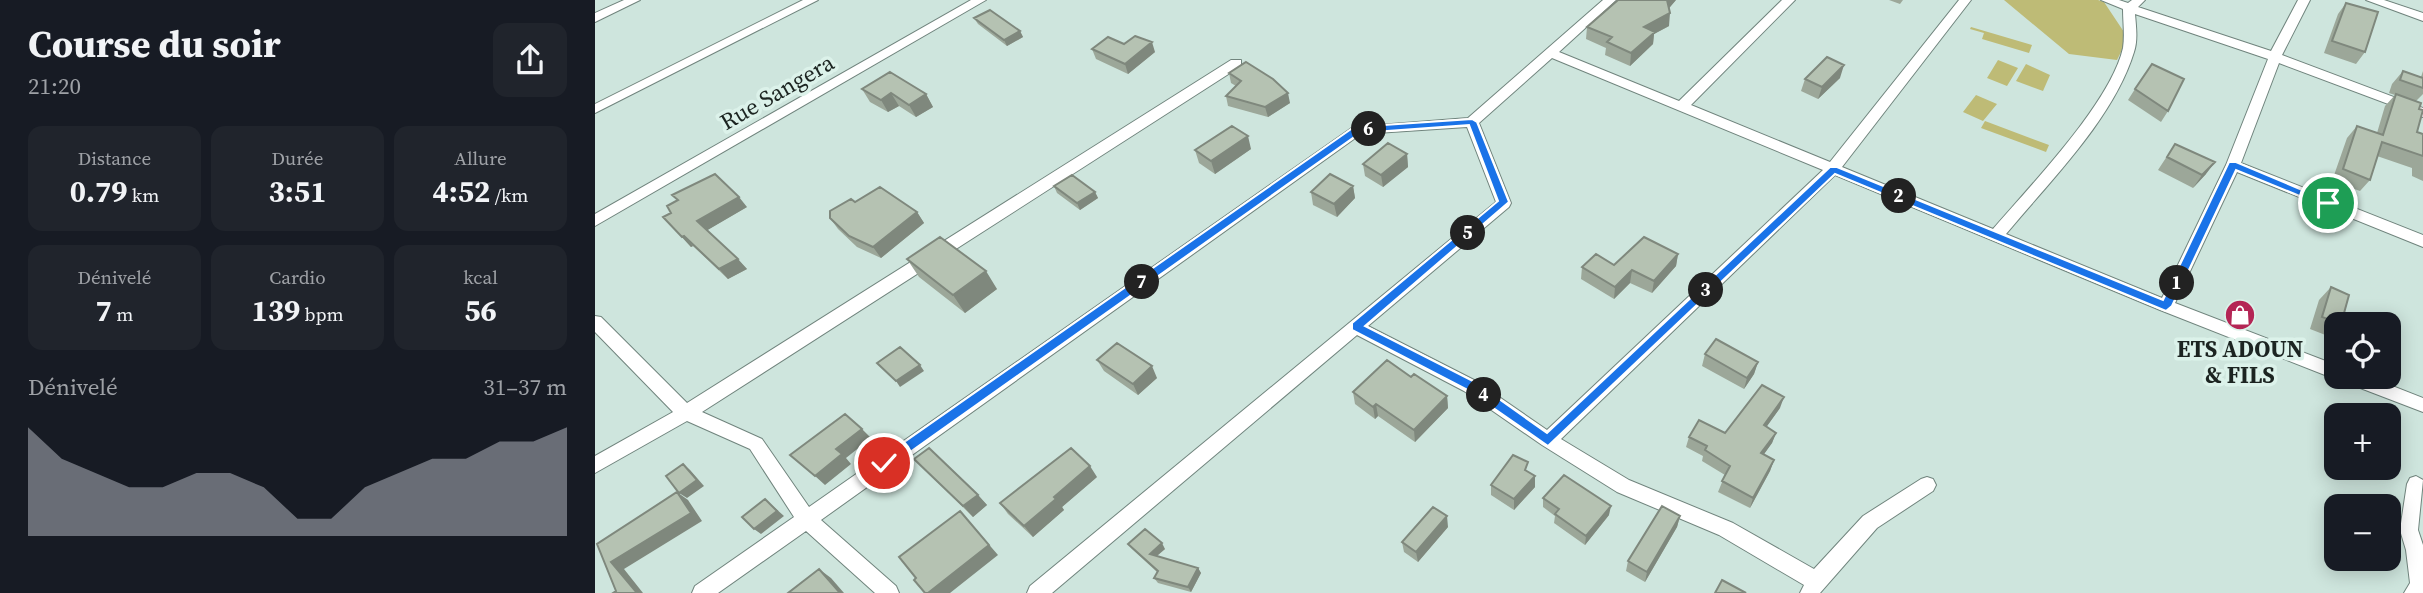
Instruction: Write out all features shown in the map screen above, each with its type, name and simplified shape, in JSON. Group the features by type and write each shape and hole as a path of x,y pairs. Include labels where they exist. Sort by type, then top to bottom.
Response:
{"street":[{"path":"595,18 635,0"},
{"path":"595,109 812,0"},
{"name":"Rue Sangera","path":"595,221 980,0"},
{"path":"702,593 1358,130 1472,122 1610,0"},
{"path":"1681,107 1789,0"},
{"path":"1548,440 1833,169 1965,0"},
{"path":"2107,0 2134,4 2423,113"},
{"path":"2166,306 2233,165 2274,57 2304,0"},
{"path":"2372,0 2423,17"},
{"path":"1996,236 2087,125 2113,82 2129,50 2134,4"},
{"path":"1551,53 2166,306 2324,367"},
{"path":"595,465 686,413 1236,63"},
{"path":"1037,593 1504,202 1472,122"},
{"path":"2233,165 2423,241"},
{"path":"595,322 686,413 756,444 806,519 889,593"},
{"path":"1356,327 1470,386 1548,440 1623,486 1726,529 1813,587 1870,522 1927,485"},
{"path":"2382,389 2423,405"},
{"path":"2414,593 2420,586 2409,530 2416,484"}],"shaded area":[{"path":"2004,0 2098,0 2104,2 2128,38 2117,60 2069,54"},
{"path":"1971,27 2032,45 2029,53 1982,39 1984,33 1970,29"},
{"path":"1998,60 2018,68 2007,86 1987,78"},
{"path":"2026,64 2050,75 2043,91 2016,81"},
{"path":"1976,95 1997,104 1983,121 1963,112"},
{"path":"1985,121 2049,145 2046,152 1981,128"}],"building":[{"path":"1618,0 1667,0 1670,13 1644,27 1655,32 1631,53 1607,42 1612,37 1587,27"},
{"path":"2346,3 2378,12 2365,52 2332,41"},
{"path":"990,10 1020,31 1004,40 974,18"},
{"path":"1135,36 1152,42 1125,64 1092,49 1108,37 1124,44"},
{"path":"1827,57 1844,65 1822,87 1805,79"},
{"path":"1246,62 1273,79 1288,93 1265,107 1226,96 1241,81 1229,73"},
{"path":"2152,64 2184,79 2168,111 2135,89"},
{"path":"2403,71 2423,78 2423,88 2400,80"},
{"path":"890,72 926,94 909,105 891,93 881,100 862,89"},
{"path":"2396,94 2421,103 2419,109 2423,110 2417,132 2423,134 2423,156 2382,142 2370,180 2343,169 2357,126 2383,135"},
{"path":"1232,126 1248,136 1211,161 1195,150"},
{"path":"1388,143 1407,154 1381,175 1363,164"},
{"path":"2175,144 2215,162 2202,175 2167,157"},
{"path":"715,174 739,197 697,221 738,259 719,269 663,217 671,213 667,206 678,200 672,195"},
{"path":"1330,174 1353,186 1334,204 1311,192"},
{"path":"1072,175 1095,192 1077,203 1054,186"},
{"path":"880,187 917,212 873,247 849,236 830,218 830,211 851,199 855,202"},
{"path":"940,237 986,271 953,295 907,259"},
{"path":"1644,237 1678,254 1654,281 1632,270 1615,287 1582,267 1596,254 1614,265"},
{"path":"2331,287 2349,295 2344,312 2324,312 2324,318 2322,317"},
{"path":"1716,339 1758,362 1747,378 1705,354"},
{"path":"1117,343 1152,366 1133,384 1097,360"},
{"path":"900,347 920,365 896,381 877,363"},
{"path":"1387,360 1411,377 1414,374 1447,396 1414,430 1376,404 1373,407 1353,392"},
{"path":"1762,385 1784,397 1764,425 1776,433 1761,453 1774,460 1753,498 1722,481 1730,466 1705,450 1707,446 1689,437 1699,420 1725,433"},
{"path":"845,414 862,429 836,449 842,454 815,476 790,455"},
{"path":"929,448 978,495 963,506 914,459"},
{"path":"1071,448 1090,466 1024,526 1000,503"},
{"path":"1513,455 1528,462 1525,470 1535,476 1514,499 1491,485"},
{"path":"683,464 697,480 679,493 666,476"},
{"path":"1564,475 1611,506 1586,536 1555,514 1559,509 1543,498"},
{"path":"677,492 691,513 611,562 637,593 613,593 616,591 597,544"},
{"path":"765,499 777,511 754,529 742,517"},
{"path":"1662,506 1680,516 1647,572 1628,561"},
{"path":"1433,507 1447,516 1416,552 1402,542"},
{"path":"960,511 989,545 925,593 899,557"},
{"path":"1145,529 1162,543 1150,554 1198,568 1188,587 1154,578 1158,571 1128,544"},
{"path":"819,569 840,593 788,593"},
{"path":"1722,580 1746,593 1715,593"}],"place":[{"name":"ETS ADOUN & FILS","path":"2240,315"}],"route":[{"path":"884,463 1358,130 1472,122 1504,202 1356,327 1470,386 1548,440 1833,169 2166,306 2233,165 2328,203"}]}
